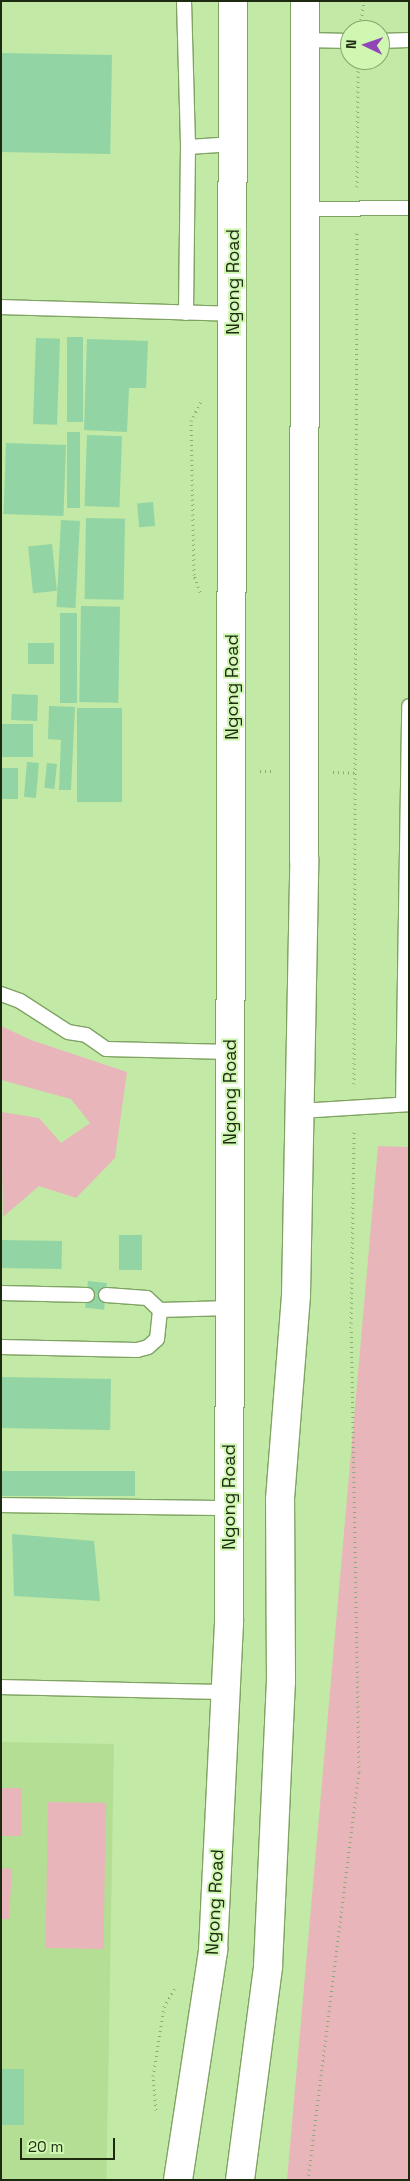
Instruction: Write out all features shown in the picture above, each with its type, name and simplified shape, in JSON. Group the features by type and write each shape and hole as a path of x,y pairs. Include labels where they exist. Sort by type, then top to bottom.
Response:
{"main road":[{"name":"Ngong Road","path":"178,2180 213,1950 226,1692 230,1308 233,1"},
{"path":"240,2180 268,1966 281,1682 280,1499 296,1295 304,839 305,1"}],"lane":[{"path":"184,1 188,148 186,312"},
{"path":"305,40 340,41"},
{"path":"390,40 409,40"},
{"path":"188,148 234,144"},
{"path":"304,209 409,208"},
{"path":"1,307 232,314"},
{"path":"299,1110 406,1104 409,706"},
{"path":"1,994 20,1001 68,1032 86,1035 106,1049 231,1052"},
{"path":"1,1293 87,1295"},
{"path":"106,1295 147,1298 160,1310 230,1308"},
{"path":"1,1347 142,1349 157,1339 160,1310"},
{"path":"1,1505 229,1508"},
{"path":"1,1687 226,1692"}],"path":[{"path":"361,20 364,1"}],"shaded area":[{"path":"1,1026 31,1040 127,1072 115,1158 76,1198 39,1186 3,1217 1,1112 39,1118 61,1143 90,1123 71,1099 1,1080"},
{"path":"378,1146 409,1147 409,2180 287,2180"},
{"path":"1,1742 114,1744 106,2180 1,2180"},
{"path":"1,1788 22,1788 22,1836 1,1836"},
{"path":"48,1802 106,1803 103,1949 45,1948"},
{"path":"1,1868 12,1869 9,1919 1,1919"}],"building":[{"path":"1,53 112,55 110,154 1,152"},
{"path":"67,337 83,337 83,422 67,422"},
{"path":"36,338 60,339 57,425 33,424"},
{"path":"87,339 148,341 146,388 129,388 127,432 84,430"},
{"path":"67,432 80,432 80,508 67,508"},
{"path":"87,435 122,436 120,507 85,506"},
{"path":"6,443 66,445 63,516 4,514"},
{"path":"153,502 155,526 139,527 137,503"},
{"path":"86,518 125,519 124,600 85,599"},
{"path":"61,520 80,521 75,608 56,607"},
{"path":"52,544 57,591 33,593 28,547"},
{"path":"81,606 120,607 118,703 79,702"},
{"path":"60,613 77,613 77,703 60,703"},
{"path":"28,643 54,643 54,664 28,664"},
{"path":"12,694 38,695 37,721 11,720"},
{"path":"49,706 75,707 71,790 59,790 61,740 48,739"},
{"path":"77,708 122,708 122,802 77,802"},
{"path":"1,724 33,724 33,757 1,757"},
{"path":"27,762 39,763 36,798 24,797"},
{"path":"47,763 57,764 54,789 44,788"},
{"path":"1,768 18,768 18,799 1,799"},
{"path":"119,1235 142,1235 142,1270 119,1270"},
{"path":"1,1240 62,1241 62,1269 1,1268"},
{"path":"88,1281 107,1283 104,1310 85,1308"},
{"path":"2,1377 111,1379 110,1430 1,1428"},
{"path":"1,1471 135,1471 135,1496 1,1496"},
{"path":"12,1534 94,1541 100,1601 14,1596"},
{"path":"1,2069 24,2069 24,2125 1,2125"}]}
